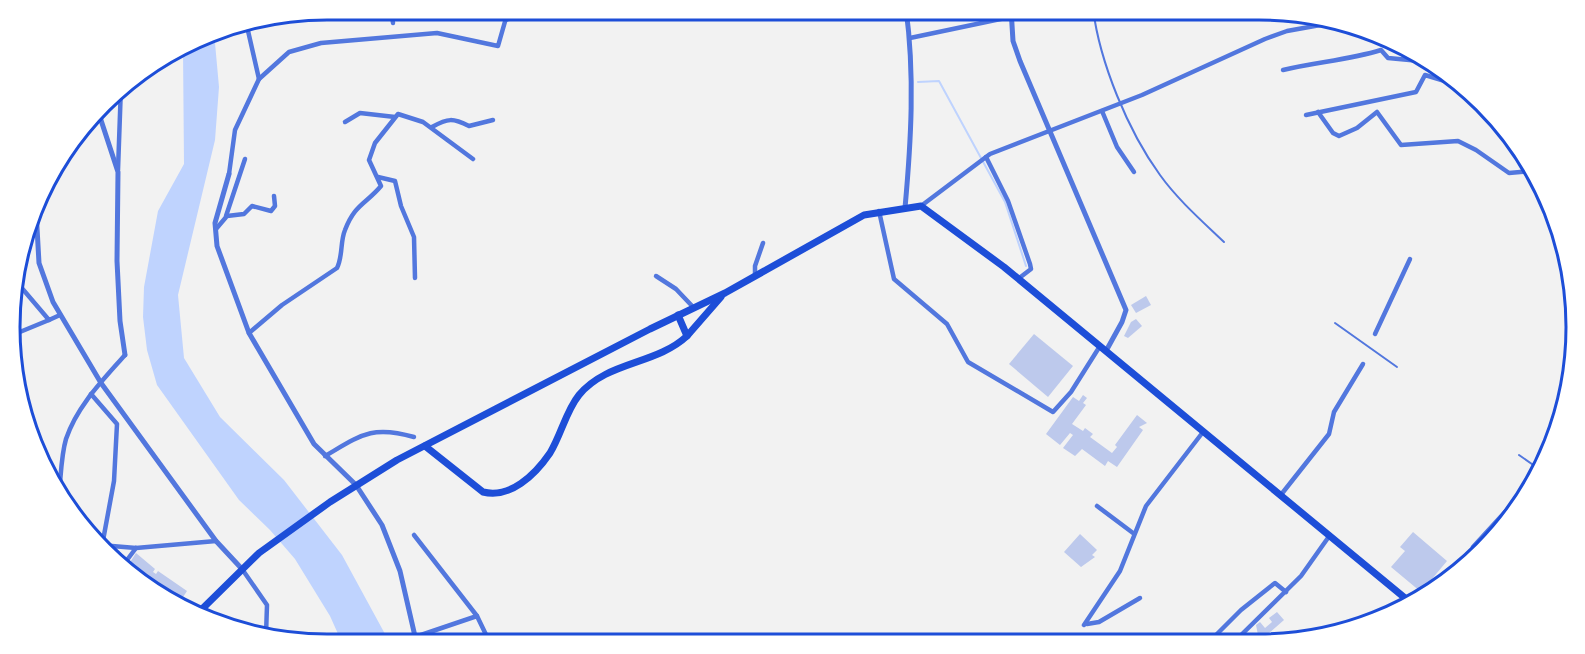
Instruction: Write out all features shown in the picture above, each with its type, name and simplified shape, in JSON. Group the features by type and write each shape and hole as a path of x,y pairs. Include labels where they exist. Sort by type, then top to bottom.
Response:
{"main road":[{"path":"203,608 242,568 330,502 425,446 725,293 864,215 921,206 945,220 1018,279 1404,597"},
{"path":"425,446 483,492 492,494 512,490 550,453 581,393 617,368 668,352 687,336 725,293"},
{"path":"678,315 687,336"}],"street":[{"path":"414,634 400,571 382,525 356,485 314,444 249,333 222,264 216,229 235,130 259,79 289,52 321,43 437,33 498,46 505,20"},
{"path":"905,208 910,146 910,38 908,20"},
{"path":"910,38 996,20"},
{"path":"879,211 894,279 947,324 969,362 1053,412 1071,392 1122,322 1126,310 1013,41 1010,20"},
{"path":"921,206 986,157 1102,111 1264,39 1287,31 1319,25"},
{"path":"248,30 259,79"},
{"path":"1283,70 1308,64 1353,59 1381,50 1388,58 1410,60"},
{"path":"1306,115 1416,92 1425,75 1441,80"},
{"path":"60,479 66,440 74,419 91,394 125,355 120,321 118,273 121,99"},
{"path":"1370,101 1401,145 1458,141 1476,150 1509,173 1523,172"},
{"path":"1102,111 1117,147 1134,172"},
{"path":"1318,112 1333,133 1339,136 1357,128 1377,112"},
{"path":"345,122 360,113 395,117"},
{"path":"249,333 282,305 337,268 344,232 359,204 381,186 369,160 371,152 398,114 432,127 473,159"},
{"path":"432,127 449,118 469,126 493,120"},
{"path":"101,119 118,172"},
{"path":"986,157 1008,201 1030,264 1031,269 1018,279"},
{"path":"226,217 245,159"},
{"path":"378,177 395,181 398,188 401,206 414,237 415,278"},
{"path":"216,229 230,214 244,214 252,206 271,211 275,206 274,196"},
{"path":"37,226 39,263 60,315 101,382 216,541 242,568 267,605 267,629"},
{"path":"755,276 755,266 763,243"},
{"path":"1375,334 1410,259"},
{"path":"656,276 676,289 693,308"},
{"path":"22,288 49,320"},
{"path":"20,332 60,315"},
{"path":"1280,496 1329,434 1334,412 1363,364"},
{"path":"91,394 117,424 114,481 103,537"},
{"path":"325,456 364,434 388,429 414,436"},
{"path":"1140,598 1099,622 1084,625 1120,571 1133,533 1146,506 1203,432"},
{"path":"1097,506 1133,533"},
{"path":"1480,539 1494,524"},
{"path":"414,535 477,616 486,634"},
{"path":"1242,634 1301,576 1329,535"},
{"path":"113,547 136,548 216,541"},
{"path":"127,560 136,548"},
{"path":"1217,634 1240,610 1275,583 1286,592"},
{"path":"424,634 477,616"}],"lane":[{"path":"1096,20 1113,82 1125,111 1160,175 1183,203 1224,242"},
{"path":"1335,323 1397,367"},
{"path":"1519,455 1533,465"}],"water":[{"path":"215,41 219,87 215,140 178,295 184,358 220,417 284,480 342,555 385,634 338,634 330,616 295,559 270,530 239,500 157,385 147,350 143,317 144,287 158,211 184,164 183,55"}],"building":[{"path":"1146,296 1151,305 1136,313 1131,305"},
{"path":"1136,319 1142,326 1128,338 1124,336 1131,322"},
{"path":"1034,334 1073,366 1048,397 1009,364"},
{"path":"1083,395 1087,398 1083,403 1086,405 1072,424 1083,431 1085,428 1093,434 1090,437 1112,453 1117,447 1115,445 1137,415 1147,423 1139,427 1143,430 1117,467 1108,461 1105,466 1082,449 1075,456 1063,448 1073,435 1070,433 1060,445 1046,434 1073,397 1079,401"},
{"path":"1413,532 1447,561 1428,584 1418,589 1391,567 1405,551 1400,547"},
{"path":"1080,534 1097,550 1092,555 1095,557 1081,567 1064,552"},
{"path":"136,553 155,569 153,572 156,574 158,571 187,591 183,597 179,596 156,583 130,563"},
{"path":"1277,612 1284,620 1269,633 1258,634 1256,625 1260,622 1265,628 1272,622 1269,618"}],"waterway":[{"path":"918,82 939,81 1005,202 1026,266"}]}
